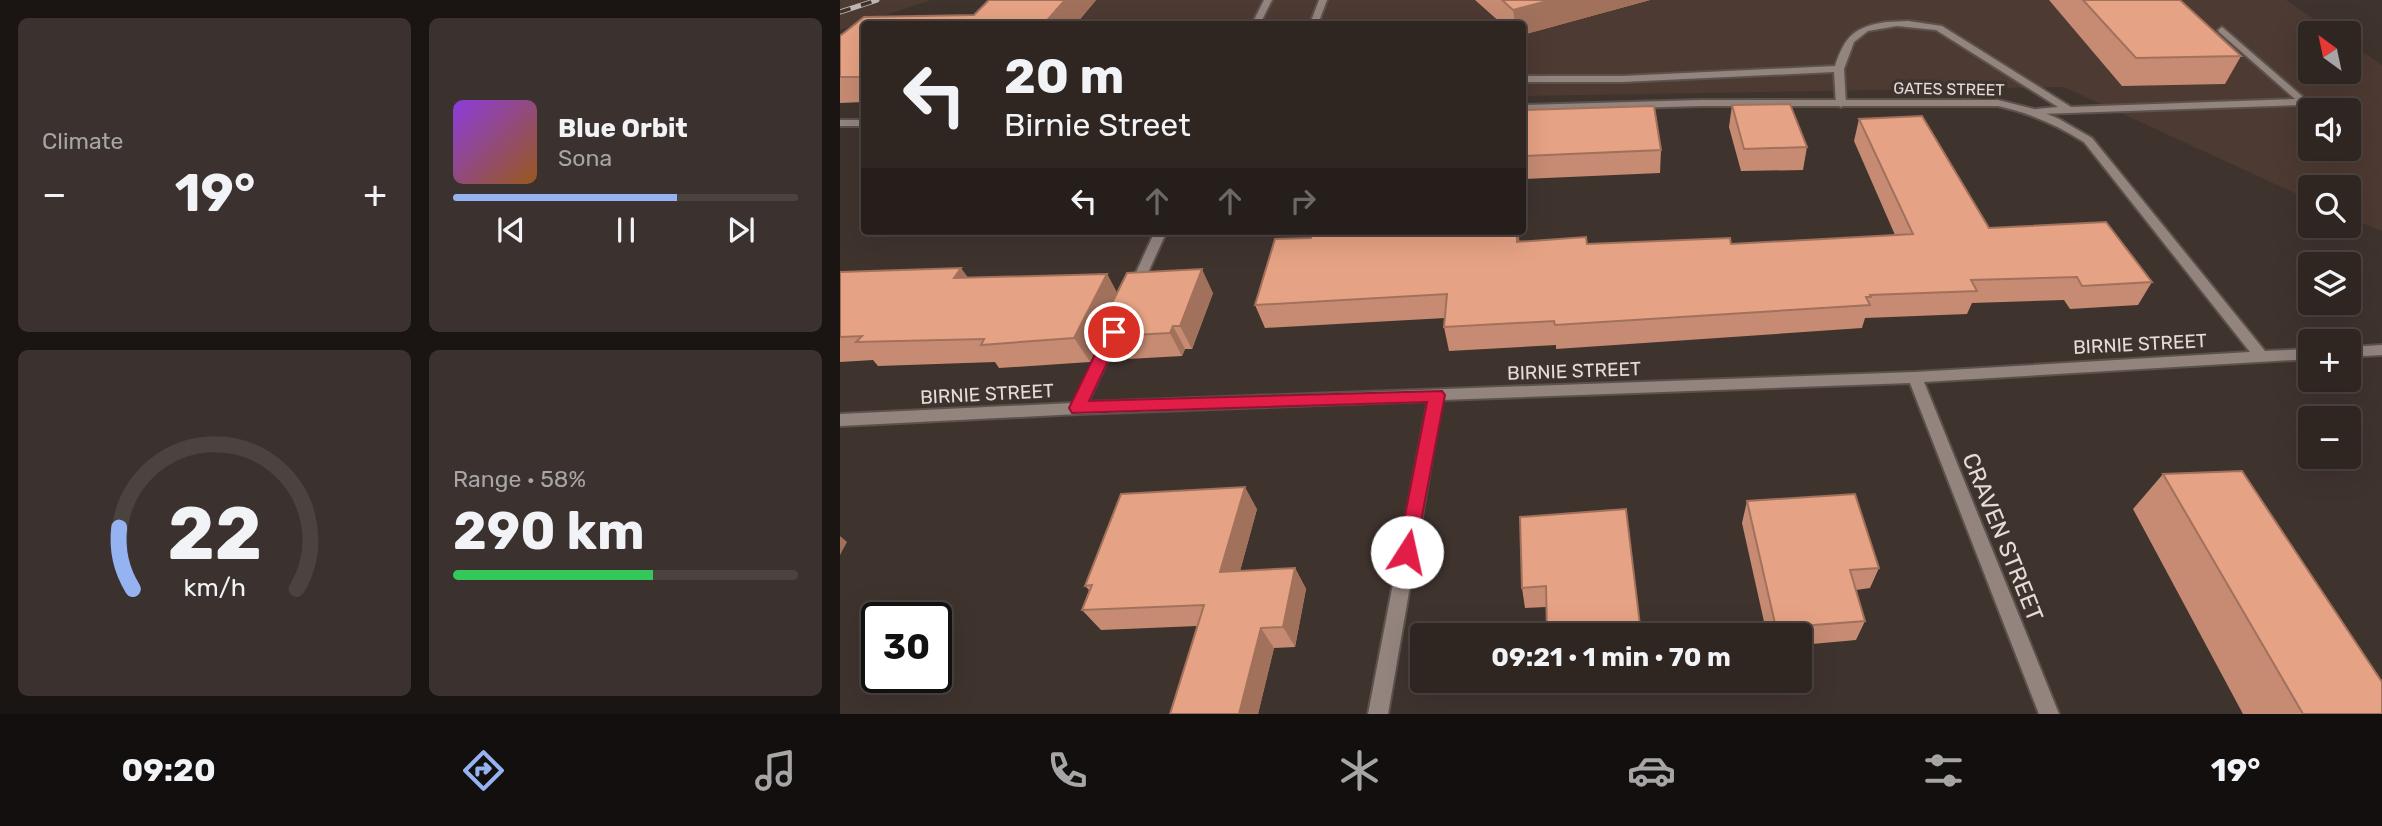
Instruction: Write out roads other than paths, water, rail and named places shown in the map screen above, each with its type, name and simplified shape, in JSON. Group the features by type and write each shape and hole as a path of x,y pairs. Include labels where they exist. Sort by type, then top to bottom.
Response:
{"street":[{"path":"1258,21 1268,0"},
{"path":"1315,21 1322,0"},
{"path":"1841,104 1839,69 1847,45 1857,34 1877,26 1917,23 1939,28 2069,110"},
{"path":"2040,111 2304,102 2222,30"},
{"path":"1526,79 1622,79 1839,69"},
{"name":"GATES STREET","path":"1526,108 1998,103 2040,111 2088,140 2262,356"},
{"path":"840,123 861,123"},
{"path":"1078,408 1159,235"},
{"path":"2361,351 2382,350"},
{"name":"BIRNIE STREET","path":"840,420 1078,408 1915,377 2298,354"},
{"name":"CRAVEN STREET","path":"1915,377 2049,714"},
{"path":"1378,714 1436,395"}],"railway":[{"path":"840,12 877,0"}]}
